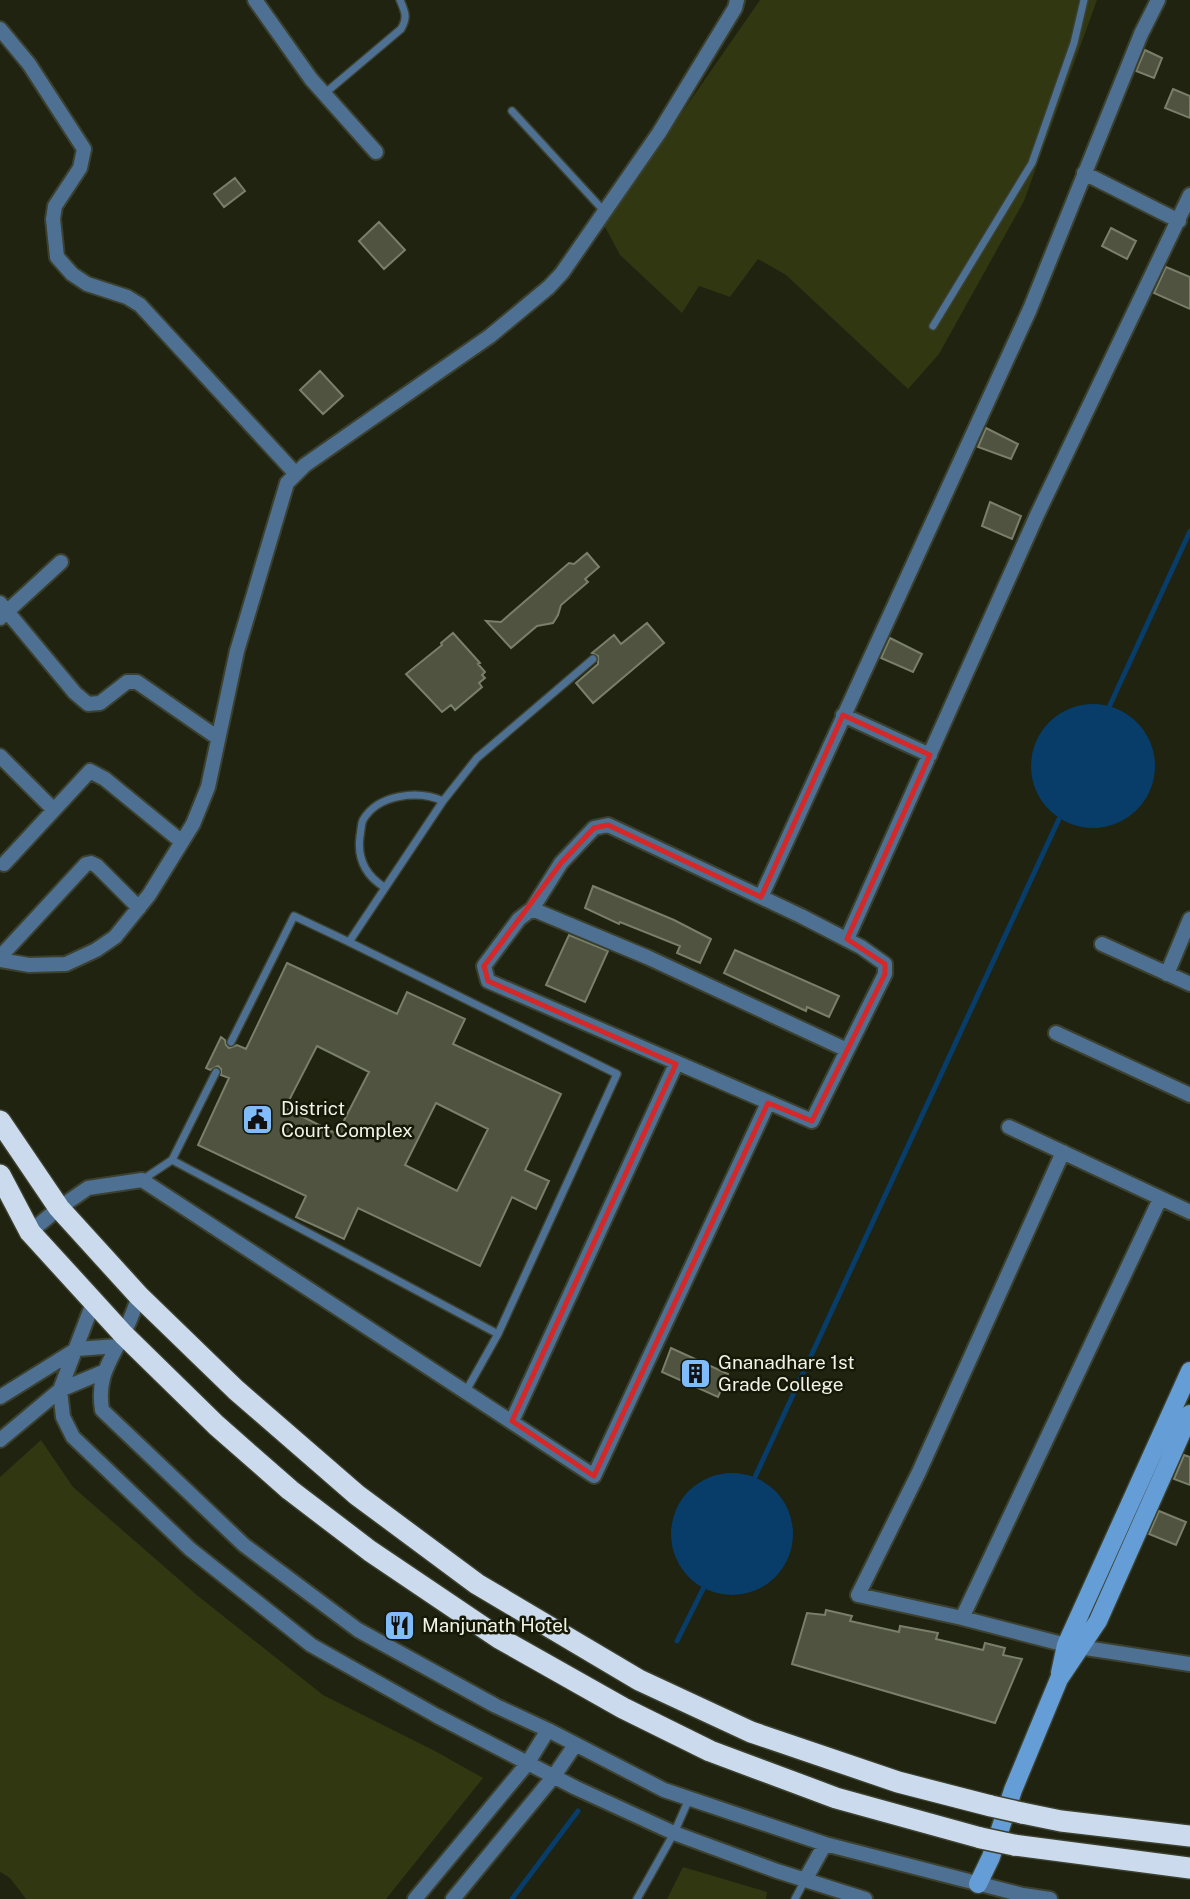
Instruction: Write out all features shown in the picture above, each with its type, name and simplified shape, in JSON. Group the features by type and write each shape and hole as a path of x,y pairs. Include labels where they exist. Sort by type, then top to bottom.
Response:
{"highway":[{"path":"0,1121 59,1208 139,1296 236,1390 357,1495 477,1584 539,1623 639,1680 751,1732 898,1782 1061,1821 1190,1836"},
{"path":"0,1175 30,1232 93,1303 120,1341 290,1490 370,1551 499,1638 623,1709 710,1752 836,1798 1014,1845 1190,1868"}],"street":[{"path":"255,0 311,79 376,152"},
{"path":"139,908 97,866 86,864 0,958 29,965 66,964 96,950 115,937 139,908 193,824 208,787 237,651 287,483 295,472 490,336 550,287 659,133 735,8 737,0"},
{"path":"761,897 1030,309 1141,34 1158,0"},
{"path":"0,29 29,64 84,149 80,168 55,206 53,219 57,257 72,274 87,284 140,305 295,472"},
{"path":"1084,173 1179,221"},
{"path":"848,939 1038,515 1190,195"},
{"path":"61,562 3,611 75,693 88,704 100,703 127,682 137,682 218,738"},
{"path":"843,715 930,755"},
{"path":"0,756 54,810"},
{"path":"4,864 90,771 105,779 182,842"},
{"path":"608,825 761,897 848,939 885,964 885,974 812,1121 488,981 484,966 494,950 519,919 532,909 561,863 594,828 608,825"},
{"path":"532,909 647,957 847,1050"},
{"path":"1167,974 1190,919"},
{"path":"1102,944 1190,984"},
{"path":"1056,1033 1190,1095"},
{"path":"512,1421 676,1063"},
{"path":"30,1232 88,1188 142,1180 594,1476 768,1103"},
{"path":"1009,1127 1190,1212"},
{"path":"1063,1152 919,1472 858,1595 1073,1646 1190,1664"},
{"path":"962,1618 1160,1199"},
{"path":"139,1296 103,1372 99,1395 102,1410 243,1545 358,1630 496,1706 664,1790 825,1844 1022,1897 1050,1899"},
{"path":"93,1303 60,1390 63,1417 73,1437 200,1557 311,1645 527,1764 674,1833 865,1899"},
{"path":"0,1397 77,1349 120,1341"},
{"path":"978,1884 991,1857 1013,1790 1190,1371"},
{"path":"0,1440 60,1390 103,1372"},
{"path":"1073,1646 1098,1621 1190,1415"},
{"path":"415,1899 527,1764 548,1730"},
{"path":"453,1899 554,1776 575,1745"},
{"path":"805,1880 825,1844"}],"lane":[{"path":"324,94 401,29 406,21 406,14 400,0"},
{"path":"933,326 1032,163 1074,43 1084,0"},
{"path":"512,111 605,211"},
{"path":"349,942 443,801 477,758 593,659"},
{"path":"384,887 373,880 361,862 359,843 363,820 380,803 407,795 429,795 443,801"},
{"path":"231,1042 295,916 617,1074 498,1334 466,1391"},
{"path":"142,1180 172,1160 216,1072"},
{"path":"172,1160 498,1334"},
{"path":"637,1899 690,1799"},
{"path":"795,1899 805,1880"}],"highlighted area":[{"path":"843,715 930,755 847,939 885,964 885,974 812,1121 768,1103 594,1476 512,1421 676,1064 488,981 484,966 561,863 594,828 608,825 761,897"}],"green space":[{"path":"760,0 1097,0 1024,201 939,354 908,389 786,275 758,259 730,297 699,286 682,313 620,255 604,225"},
{"path":"41,1440 73,1487 198,1596 323,1695 483,1778 386,1899 26,1899 10,1878 0,1872 0,1477"},
{"path":"683,1867 767,1892 766,1899 667,1899"}],"water":[{"path":"1093,704 1117,708 1137,722 1151,742 1155,766 1151,790 1137,810 1117,824 1093,828 1069,824 1049,810 1035,790 1031,766 1035,742 1049,722 1069,708"},
{"path":"732,1473 755,1478 775,1491 788,1511 793,1534 788,1557 775,1577 755,1590 732,1595 709,1590 689,1577 676,1557 671,1534 676,1511 689,1491 709,1478"}],"building":[{"path":"1145,50 1162,58 1154,78 1136,71"},
{"path":"1173,89 1190,96 1190,118 1165,108"},
{"path":"235,178 245,191 224,207 214,194"},
{"path":"379,222 405,250 384,269 359,241"},
{"path":"1111,228 1136,241 1127,259 1102,246"},
{"path":"1166,267 1190,277 1190,309 1154,293"},
{"path":"320,371 343,396 323,414 300,390"},
{"path":"986,428 1018,444 1011,459 978,447"},
{"path":"990,502 1021,516 1012,539 982,526"},
{"path":"587,553 599,567 585,579 588,582 561,605 553,623 537,626 511,648 486,621 501,622 569,563 574,564"},
{"path":"647,623 664,643 593,703 576,683 598,664 598,656 592,653 614,635 621,644"},
{"path":"453,633 480,663 478,664 485,672 482,675 485,678 479,683 482,687 455,710 451,705 442,712 406,674"},
{"path":"890,638 922,654 913,672 881,658"},
{"path":"593,886 674,920 711,939 700,963 677,953 680,946 620,922 619,924 585,908"},
{"path":"569,935 608,951 585,1002 546,985"},
{"path":"735,950 839,996 829,1017 807,1007 806,1011 724,973"},
{"name":"District Court Complex","path":"287,963 397,1014 407,992 465,1019 453,1044 561,1094 525,1170 549,1181 536,1209 512,1197 480,1266 358,1208 344,1239 296,1217 306,1196 198,1145 229,1078 221,1075 218,1066 210,1070 206,1068 221,1037 229,1048 237,1045 246,1049","holes":["317,1046 369,1072 337,1134 285,1108","436,1103 488,1129 457,1191 405,1165"]},
{"name":"Gnanadhare 1st Grade College","path":"671,1348 728,1374 718,1397 662,1372"},
{"path":"1184,1455 1190,1457 1190,1485 1174,1479"},
{"path":"1159,1511 1186,1522 1176,1545 1149,1534"},
{"path":"826,1610 852,1616 850,1621 899,1632 900,1626 938,1633 936,1639 983,1650 985,1643 1005,1648 1003,1655 1022,1659 995,1723 792,1664 807,1613 825,1615"}],"waterway":[{"path":"1110,705 1190,531"},
{"path":"755,1477 1059,819"},
{"path":"677,1641 703,1589"},
{"path":"512,1899 578,1811"}],"place":[{"name":"District Court Complex","path":"258,1119"},
{"name":"Gnanadhare 1st Grade College","path":"695,1373"},
{"name":"Manjunath Hotel","path":"399,1625"}]}
